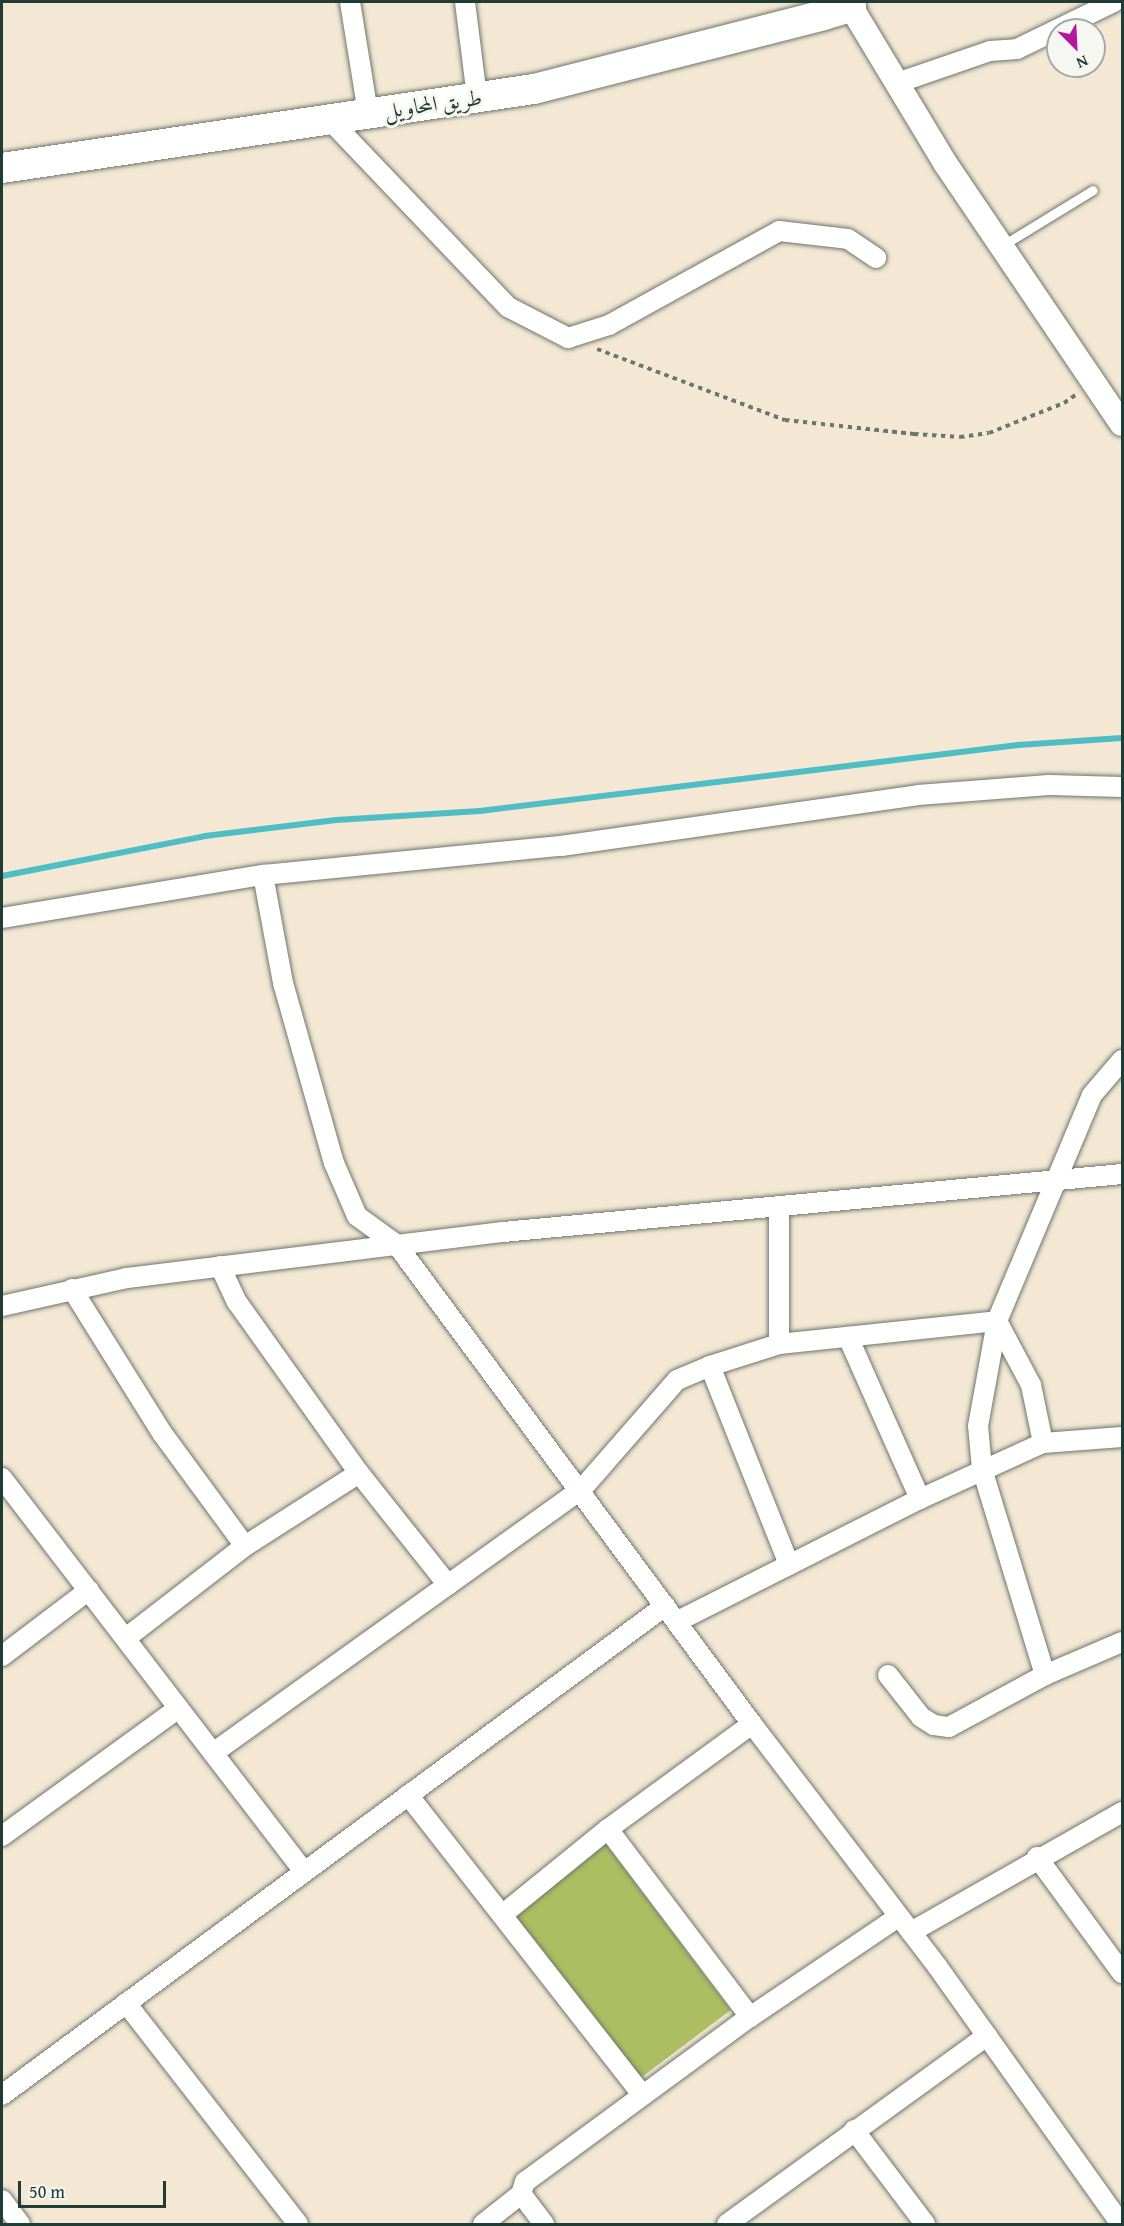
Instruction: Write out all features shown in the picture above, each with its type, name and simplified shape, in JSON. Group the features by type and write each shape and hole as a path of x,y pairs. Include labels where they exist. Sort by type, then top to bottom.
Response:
{"main road":[{"name":"طريق المحاويل","path":"2,168 534,89 849,4"}],"street":[{"path":"350,2 368,113"},
{"path":"465,2 477,97"},
{"path":"897,83 990,51 1017,49 1114,2"},
{"path":"849,4 945,163 1122,424"},
{"path":"328,118 508,307 568,338 609,325 779,231 848,239 876,258"},
{"path":"2,918 264,875 561,846 918,795 1049,785 1122,787"},
{"path":"264,875 283,983 334,1163 357,1216 397,1245 581,1490 752,1724 987,2036 1121,2224"},
{"path":"1045,1675 982,1469 978,1426 997,1321 1092,1095 1122,1060"},
{"path":"2,1306 72,1289 220,1266 397,1245 1122,1174"},
{"path":"779,1206 779,1344"},
{"path":"220,1266 237,1302 359,1473 448,1585"},
{"path":"72,1289 162,1433 245,1546"},
{"path":"213,1753 581,1490 677,1380 710,1366 779,1344 997,1321"},
{"path":"997,1321 1031,1385 1043,1443"},
{"path":"848,1337 920,1499"},
{"path":"710,1366 789,1565"},
{"path":"2,2095 408,1795 672,1614 789,1565 982,1469 1043,1443 1122,1437"},
{"path":"126,1638 245,1546 359,1473"},
{"path":"2,1478 304,1872"},
{"path":"2,1656 89,1590"},
{"path":"888,1675 921,1717 934,1725 949,1727 1045,1675 1122,1642"},
{"path":"2,1836 179,1708"},
{"path":"502,1915 608,1829 752,1724"},
{"path":"408,1795 642,2095"},
{"path":"483,2224 522,2194 525,2182 541,2169 750,2017 904,1924 1122,1812"},
{"path":"608,1829 750,2017"},
{"path":"1037,1857 1121,1969"},
{"path":"126,2003 298,2224"},
{"path":"738,2221 854,2130 987,2036"},
{"path":"854,2130 925,2224"},
{"path":"522,2194 544,2224"},
{"path":"2,2200 20,2224"}],"lane":[{"path":"1002,245 1093,190"}],"path":[{"path":"568,338 785,420 914,434 960,437 989,433 1064,403 1095,381"}],"green space":[{"path":"605,1843 731,2010 638,2080 512,1913"}],"waterway":[{"path":"2,876 205,836 336,820 480,811 1018,745 1122,738"}]}
